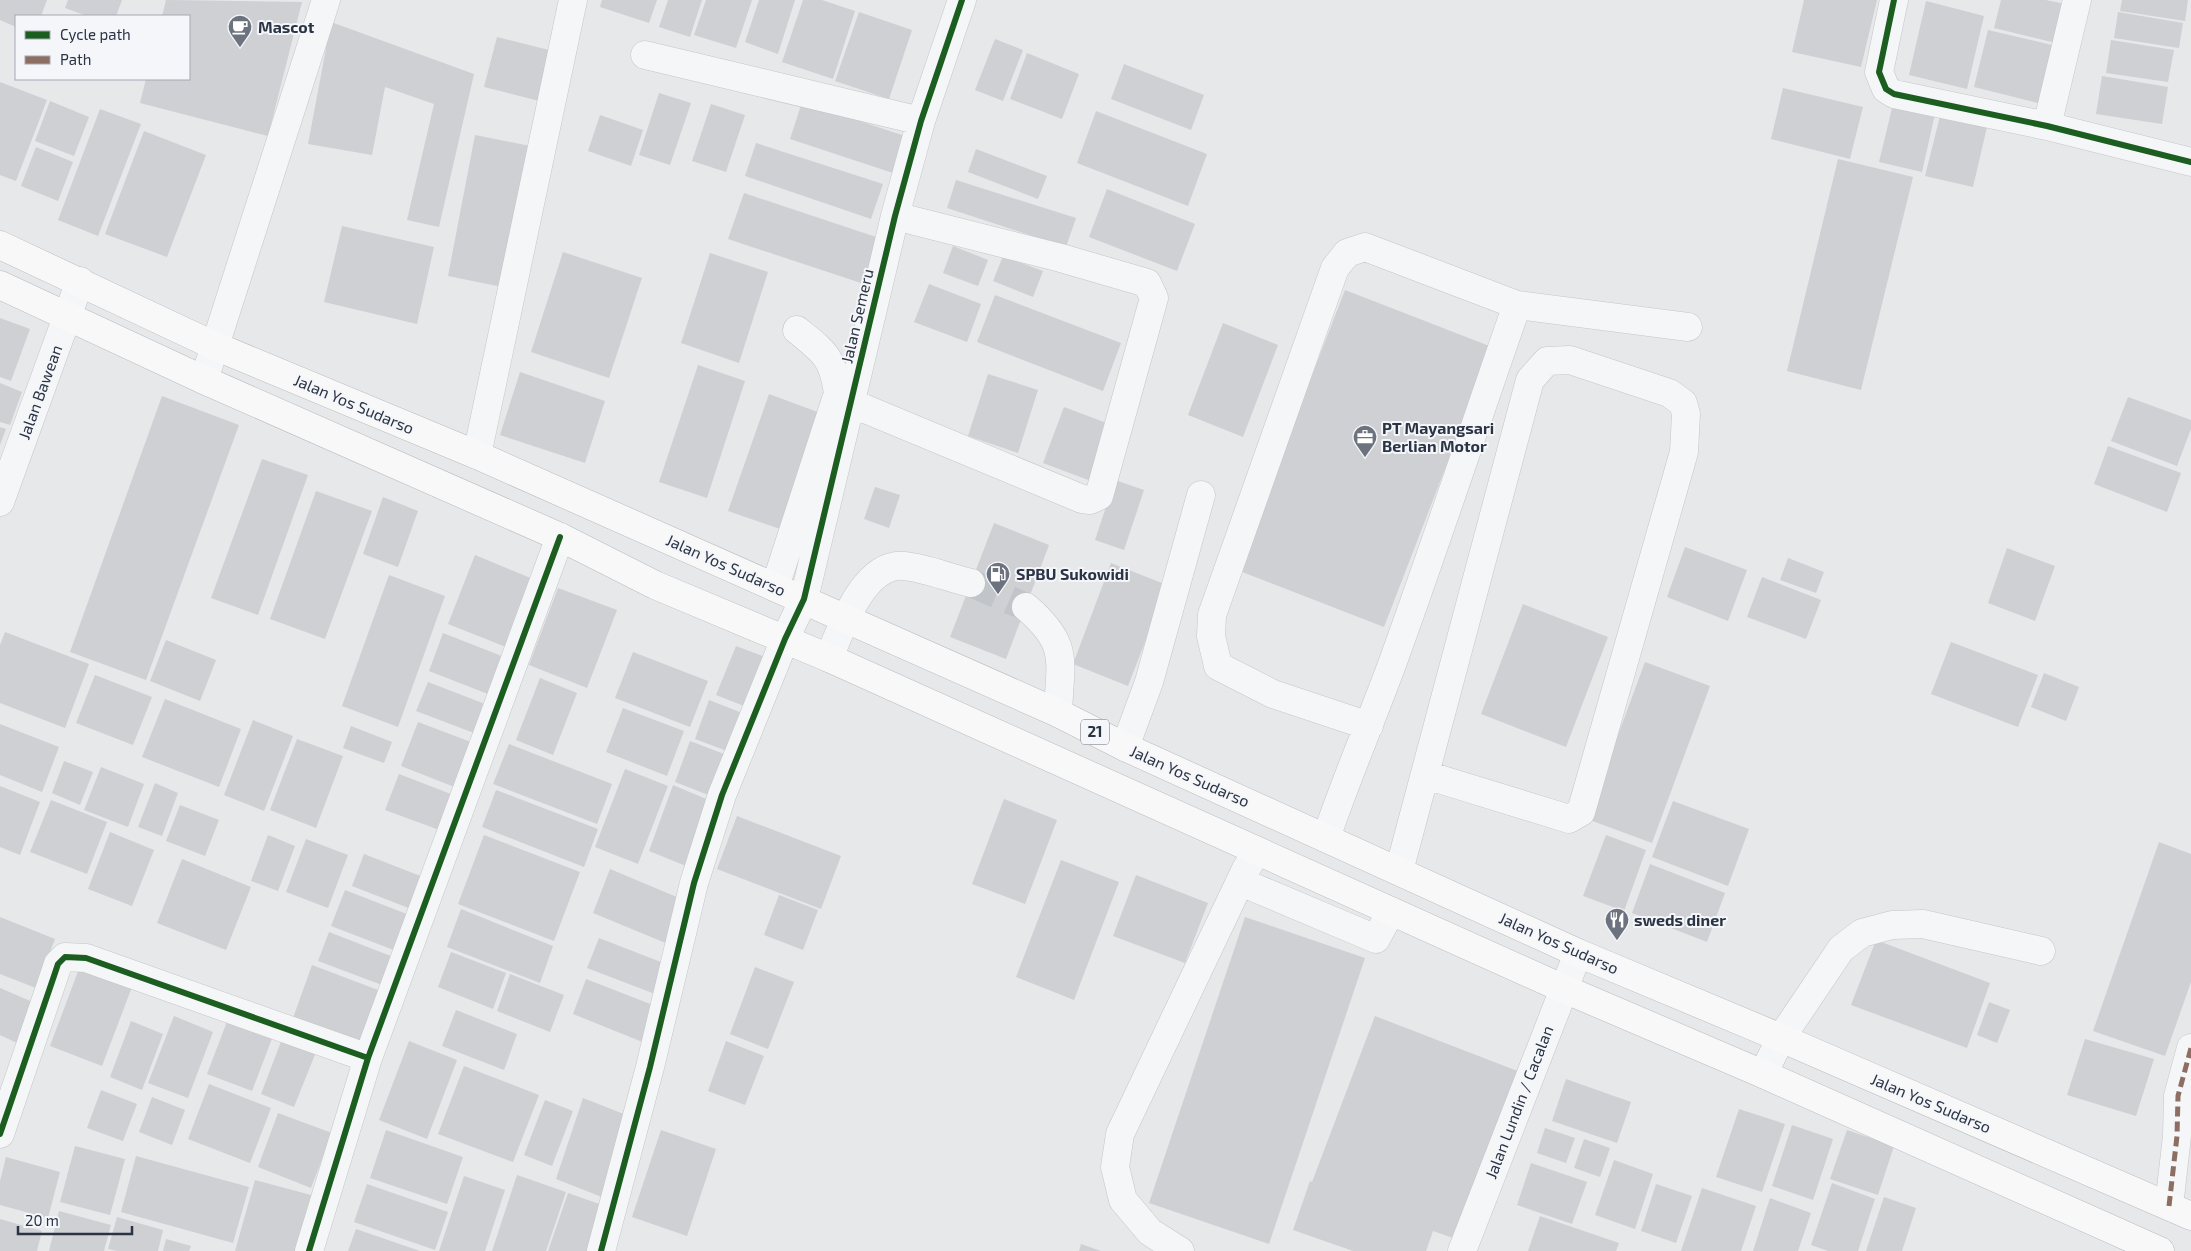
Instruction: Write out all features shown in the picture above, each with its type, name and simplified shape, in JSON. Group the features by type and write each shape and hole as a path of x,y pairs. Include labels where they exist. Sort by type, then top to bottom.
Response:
{"highway":[{"name":"Jalan Yos Sudarso","path":"0,245 215,346 478,455 804,599 1058,713 1125,747 1578,953 1781,1038 2180,1211"},
{"path":"0,285 68,315 204,380 560,537 655,585 829,658 1562,988 1763,1074 2160,1251"}],"street":[{"path":"204,380 326,0"},
{"path":"478,455 486,407 573,0"},
{"name":"Jalan Semeru","path":"601,1251 650,1067 694,883 722,795 785,639 804,599 895,216 921,122 962,0"},
{"path":"1894,0 1879,72 1886,89 1894,94 2048,126 2191,162"},
{"path":"2048,126 2077,0"},
{"path":"644,55 921,122"},
{"path":"851,403 1082,499 1090,500 1099,496 1154,298 1147,283 1061,258 895,216"},
{"path":"1369,726 1273,694 1218,666 1211,636 1212,615 1335,268 1347,253 1365,247 1517,304 1688,328"},
{"name":"Jalan Bawean","path":"0,502 80,282"},
{"path":"1326,838 1342,790 1369,726 1517,304"},
{"path":"775,586 838,393 836,376 826,353 797,330"},
{"path":"1398,871 1426,775 1530,380 1547,361 1570,360 1669,393 1683,403 1686,414 1684,452 1581,812 1569,819 1426,775"},
{"path":"1125,747 1149,682 1202,495"},
{"path":"309,1251 368,1058 560,537"},
{"path":"829,658 846,619 870,580 883,570 903,566 971,583"},
{"path":"1026,607 1053,634 1058,646 1060,659 1058,713"},
{"path":"1180,1251 1150,1232 1123,1200 1115,1167 1120,1134 1257,851"},
{"path":"1241,882 1376,939 1391,911"},
{"path":"1763,1074 1781,1038 1841,948 1862,933 1892,925 1923,924 2041,951"},
{"name":"Jalan Lundin / Cacalan","path":"1462,1251 1562,988 1578,953"},
{"path":"0,1134 58,964 66,957 86,958 368,1058"},
{"path":"2180,1211 2177,1136 2178,1096 2191,1048"}],"building":[{"path":"0,0 47,0 41,15 15,15 15,27 0,20"},
{"path":"68,0 122,0 116,15 84,15 65,8"},
{"name":"Mascot","path":"166,0 302,2 268,136 140,103 146,80 190,80 190,15 162,15"},
{"path":"602,0 657,0 649,23 600,7"},
{"path":"668,0 702,0 690,37 659,27"},
{"path":"706,0 752,0 736,48 694,35"},
{"path":"759,0 795,0 778,54 745,42"},
{"path":"803,0 822,0 855,11 833,79 782,62"},
{"path":"1804,0 1877,0 1861,67 1792,52"},
{"path":"2001,0 2046,0 2065,4 2056,43 1994,28"},
{"path":"2122,0 2188,0 2185,21 2120,11"},
{"path":"1926,1 1984,16 1967,89 1909,75"},
{"path":"859,12 912,30 889,99 835,81"},
{"path":"2118,12 2183,23 2179,48 2114,38"},
{"path":"331,22 474,74 439,227 407,220 434,104 385,87 372,155 308,144"},
{"path":"1988,30 2052,45 2038,103 1974,87"},
{"path":"497,37 553,51 539,101 484,87"},
{"path":"995,39 1023,50 1003,101 975,90"},
{"path":"2111,40 2174,50 2168,82 2106,73"},
{"path":"1027,53 1079,74 1062,119 1010,99"},
{"path":"1124,64 1204,95 1191,130 1111,99"},
{"path":"2102,76 2168,87 2162,124 2096,114"},
{"path":"0,82 47,100 16,181 0,175"},
{"path":"1783,88 1863,107 1850,159 1771,139"},
{"path":"659,93 691,103 670,165 639,155"},
{"path":"50,101 89,117 74,156 35,141"},
{"path":"802,102 914,139 902,176 790,139"},
{"path":"711,104 745,115 726,172 692,161"},
{"path":"1893,104 1935,114 1922,172 1879,162"},
{"path":"100,109 141,124 98,236 58,220"},
{"path":"1096,111 1207,154 1188,206 1077,163"},
{"path":"600,115 643,130 631,166 588,151"},
{"path":"1940,116 1987,127 1973,187 1925,176"},
{"path":"144,131 206,155 167,257 105,234"},
{"path":"475,135 530,146 502,287 448,276"},
{"path":"756,143 883,184 871,219 745,176"},
{"path":"36,147 73,162 58,201 21,186"},
{"path":"976,149 1047,176 1038,199 968,172"},
{"path":"1838,159 1913,177 1861,390 1787,371"},
{"path":"956,180 1076,218 1066,247 947,208"},
{"path":"1107,189 1195,224 1177,271 1089,237"},
{"path":"744,193 882,239 867,285 728,239"},
{"path":"342,226 434,247 417,324 324,302"},
{"path":"953,246 988,260 978,286 943,273"},
{"path":"563,252 642,278 609,378 531,352"},
{"path":"710,253 768,272 739,363 681,343"},
{"path":"1003,256 1043,271 1033,297 993,281"},
{"path":"929,284 981,304 967,342 914,322"},
{"name":"PT Mayangsari Berlian Motor","path":"1345,290 1492,347 1384,627 1237,570"},
{"path":"995,295 1121,343 1103,391 977,342"},
{"path":"0,318 30,329 11,381 0,377"},
{"path":"1223,323 1278,345 1243,437 1188,415"},
{"path":"698,365 745,381 707,498 659,482"},
{"path":"520,372 605,401 585,463 500,435"},
{"path":"988,374 1038,390 1018,453 968,436"},
{"path":"0,383 22,392 10,425 0,422"},
{"path":"769,394 823,414 783,530 728,511"},
{"path":"162,396 239,425 146,680 70,652"},
{"path":"2128,397 2191,420 2191,429 2177,466 2111,441"},
{"path":"1064,407 1112,425 1091,481 1043,463"},
{"path":"0,427 6,429 0,445"},
{"path":"2108,446 2181,473 2167,512 2094,484"},
{"path":"262,459 308,475 258,615 211,598"},
{"path":"1115,480 1144,490 1124,550 1095,540"},
{"path":"875,487 900,495 889,528 864,519"},
{"path":"316,491 372,511 325,639 270,619"},
{"path":"383,497 418,511 398,567 363,554"},
{"name":"SPBU Sukowidi","path":"994,523 1049,545 1006,659 950,637"},
{"path":"1685,547 1747,570 1728,621 1667,597"},
{"path":"2007,548 2055,566 2035,621 1988,603"},
{"path":"475,555 533,579 506,647 448,624"},
{"path":"1788,558 1824,572 1816,593 1780,580"},
{"path":"1111,563 1167,585 1128,686 1073,664"},
{"path":"389,575 445,596 398,727 342,706"},
{"path":"1762,577 1821,600 1806,639 1747,617"},
{"path":"558,588 617,610 587,688 529,665"},
{"path":"1523,604 1608,637 1566,747 1481,714"},
{"path":"5,632 89,664 65,728 0,703 0,645"},
{"path":"443,633 512,660 498,698 429,671"},
{"path":"166,640 216,660 200,701 150,681"},
{"path":"1951,642 2038,675 2018,727 1931,694"},
{"path":"736,646 773,660 754,710 716,695"},
{"path":"633,652 708,681 690,727 615,698"},
{"path":"1645,662 1710,686 1652,843 1587,819"},
{"path":"2044,673 2079,687 2066,721 2031,707"},
{"path":"95,675 152,697 133,745 76,723"},
{"path":"540,678 577,693 553,755 516,740"},
{"path":"428,682 485,704 474,733 416,711"},
{"path":"165,699 241,729 219,787 142,757"},
{"path":"709,700 750,716 735,754 695,739"},
{"path":"623,708 684,731 667,776 606,752"},
{"path":"253,720 293,736 264,811 224,795"},
{"path":"418,722 479,745 462,790 401,766"},
{"path":"0,724 59,747 42,792 0,775"},
{"path":"351,726 392,742 384,763 343,748"},
{"path":"297,739 343,756 316,828 270,810"},
{"path":"690,741 732,757 716,798 675,782"},
{"path":"509,744 612,784 597,824 493,784"},
{"path":"64,761 93,772 80,805 52,793"},
{"path":"101,767 144,784 128,827 84,810"},
{"path":"625,769 668,786 638,864 595,847"},
{"path":"399,774 456,796 442,831 385,810"},
{"path":"155,783 178,793 162,836 138,827"},
{"path":"673,785 716,803 691,868 649,851"},
{"path":"0,786 40,802 20,855 0,847"},
{"path":"496,790 598,829 584,867 482,827"},
{"path":"1004,799 1057,820 1025,904 972,884"},
{"path":"51,800 107,822 87,874 30,852"},
{"path":"1673,801 1749,829 1728,886 1652,857"},
{"path":"180,805 219,820 205,856 166,841"},
{"path":"737,816 841,856 821,909 717,869"},
{"path":"110,832 154,850 132,906 88,889"},
{"path":"268,835 295,846 278,891 251,881"},
{"path":"484,835 580,872 554,941 458,904"},
{"path":"1606,835 1646,850 1624,911 1583,896"},
{"path":"306,839 348,855 328,908 286,892"},
{"path":"2159,842 2191,854 2191,982 2165,1056 2093,1031"},
{"path":"364,854 423,877 411,909 352,886"},
{"path":"182,859 251,887 226,950 157,923"},
{"path":"1061,860 1119,882 1074,1000 1016,977"},
{"path":"1650,864 1725,893 1707,942 1632,913"},
{"path":"610,869 684,900 668,944 593,913"},
{"path":"1136,875 1208,903 1185,963 1113,936"},
{"path":"345,890 417,918 404,954 331,926"},
{"path":"779,895 818,910 803,950 764,935"},
{"path":"461,909 553,946 540,983 447,947"},
{"path":"0,917 55,939 36,988 0,974"},
{"path":"1245,917 1365,958 1269,1244 1149,1203"},
{"path":"329,932 401,960 390,988 318,961"},
{"path":"599,938 666,964 655,994 587,968"},
{"path":"1876,940 1990,983 1967,1048 1851,1005"},
{"path":"451,952 506,973 493,1009 438,987"},
{"path":"312,965 386,993 366,1047 293,1018"},
{"path":"80,966 132,987 102,1066 50,1046"},
{"path":"755,967 794,982 768,1049 730,1034"},
{"path":"510,974 564,995 550,1032 497,1011"},
{"path":"586,979 658,1007 645,1043 573,1014"},
{"path":"0,988 35,1003 17,1043 0,1035"},
{"path":"1989,1002 2010,1010 1997,1043 1977,1035"},
{"path":"456,1010 517,1034 504,1070 442,1046"},
{"path":"174,1016 213,1032 188,1098 148,1083"},
{"path":"1375,1016 1520,1072 1456,1239 1433,1231 1426,1251 1353,1251 1293,1230 1310,1181 1312,1182"},
{"path":"228,1019 273,1036 252,1091 207,1074"},
{"path":"131,1021 163,1034 142,1090 110,1077"},
{"path":"282,1039 316,1052 294,1107 261,1094"},
{"path":"2085,1039 2154,1059 2136,1116 2067,1095"},
{"path":"409,1041 457,1060 427,1139 379,1120"},
{"path":"726,1041 764,1056 745,1105 708,1091"},
{"path":"464,1066 539,1095 513,1162 438,1134"},
{"path":"1566,1079 1631,1102 1617,1143 1552,1121"},
{"path":"209,1084 271,1108 250,1163 188,1139"},
{"path":"101,1090 137,1104 123,1141 87,1128"},
{"path":"152,1097 185,1110 172,1145 139,1132"},
{"path":"583,1098 634,1118 607,1199 556,1179"},
{"path":"545,1100 573,1111 552,1166 524,1155"},
{"path":"1739,1109 1785,1124 1762,1192 1716,1177"},
{"path":"278,1113 332,1133 311,1188 258,1167"},
{"path":"1792,1125 1833,1139 1813,1200 1772,1186"},
{"path":"1545,1128 1575,1138 1566,1163 1537,1153"},
{"path":"386,1130 463,1157 447,1204 370,1178"},
{"path":"661,1130 716,1149 687,1236 632,1217"},
{"path":"1847,1130 1894,1146 1878,1195 1830,1179"},
{"path":"1584,1139 1610,1148 1600,1177 1574,1168"},
{"path":"75,1146 125,1159 110,1215 60,1202"},
{"path":"136,1156 249,1187 233,1243 121,1212"},
{"path":"6,1157 60,1172 48,1218 0,1205 0,1181"},
{"path":"1614,1160 1653,1174 1635,1229 1595,1215"},
{"path":"1531,1163 1587,1182 1572,1224 1517,1205"},
{"path":"517,1175 566,1192 546,1251 492,1251"},
{"path":"464,1176 505,1190 485,1251 439,1251"},
{"path":"255,1180 311,1195 296,1251 235,1251"},
{"path":"1832,1183 1875,1199 1858,1251 1828,1251 1811,1245"},
{"path":"367,1184 448,1212 435,1250 354,1222"},
{"path":"1656,1184 1692,1196 1676,1243 1641,1231"},
{"path":"1702,1188 1756,1206 1741,1251 1681,1251"},
{"path":"568,1193 611,1208 597,1251 548,1251"},
{"path":"1884,1197 1916,1208 1902,1251 1866,1251"},
{"path":"1770,1198 1811,1213 1798,1251 1753,1251"},
{"path":"59,1211 111,1225 104,1251 49,1251"},
{"path":"1540,1216 1619,1243 1616,1251 1528,1251"},
{"path":"117,1217 163,1230 158,1251 117,1251 108,1249"},
{"path":"0,1219 42,1231 37,1251 0,1251"},
{"path":"356,1229 420,1251 348,1251"},
{"path":"166,1239 191,1246 189,1251 163,1251"},
{"path":"1081,1244 1101,1251 1079,1251"}],"tunnel":[{"path":"971,583 1026,607"}],"marked path":[{"path":"2169,1206 2177,1136 2178,1096 2191,1048"}],"cycle path":[{"path":"601,1251 650,1067 694,883 722,795 785,639 804,599 895,216 921,121 962,0"},
{"path":"1894,0 1879,72 1886,89 1894,94 2047,126 2191,162"},
{"path":"309,1251 368,1058 560,537"},
{"path":"0,1134 58,964 65,957 86,958 368,1058"}],"place":[{"name":"Mascot","path":"240,48"},
{"name":"PT Mayangsari Berlian Motor","path":"1365,458"},
{"name":"SPBU Sukowidi","path":"998,595"},
{"name":"sweds diner","path":"1617,941"}]}
